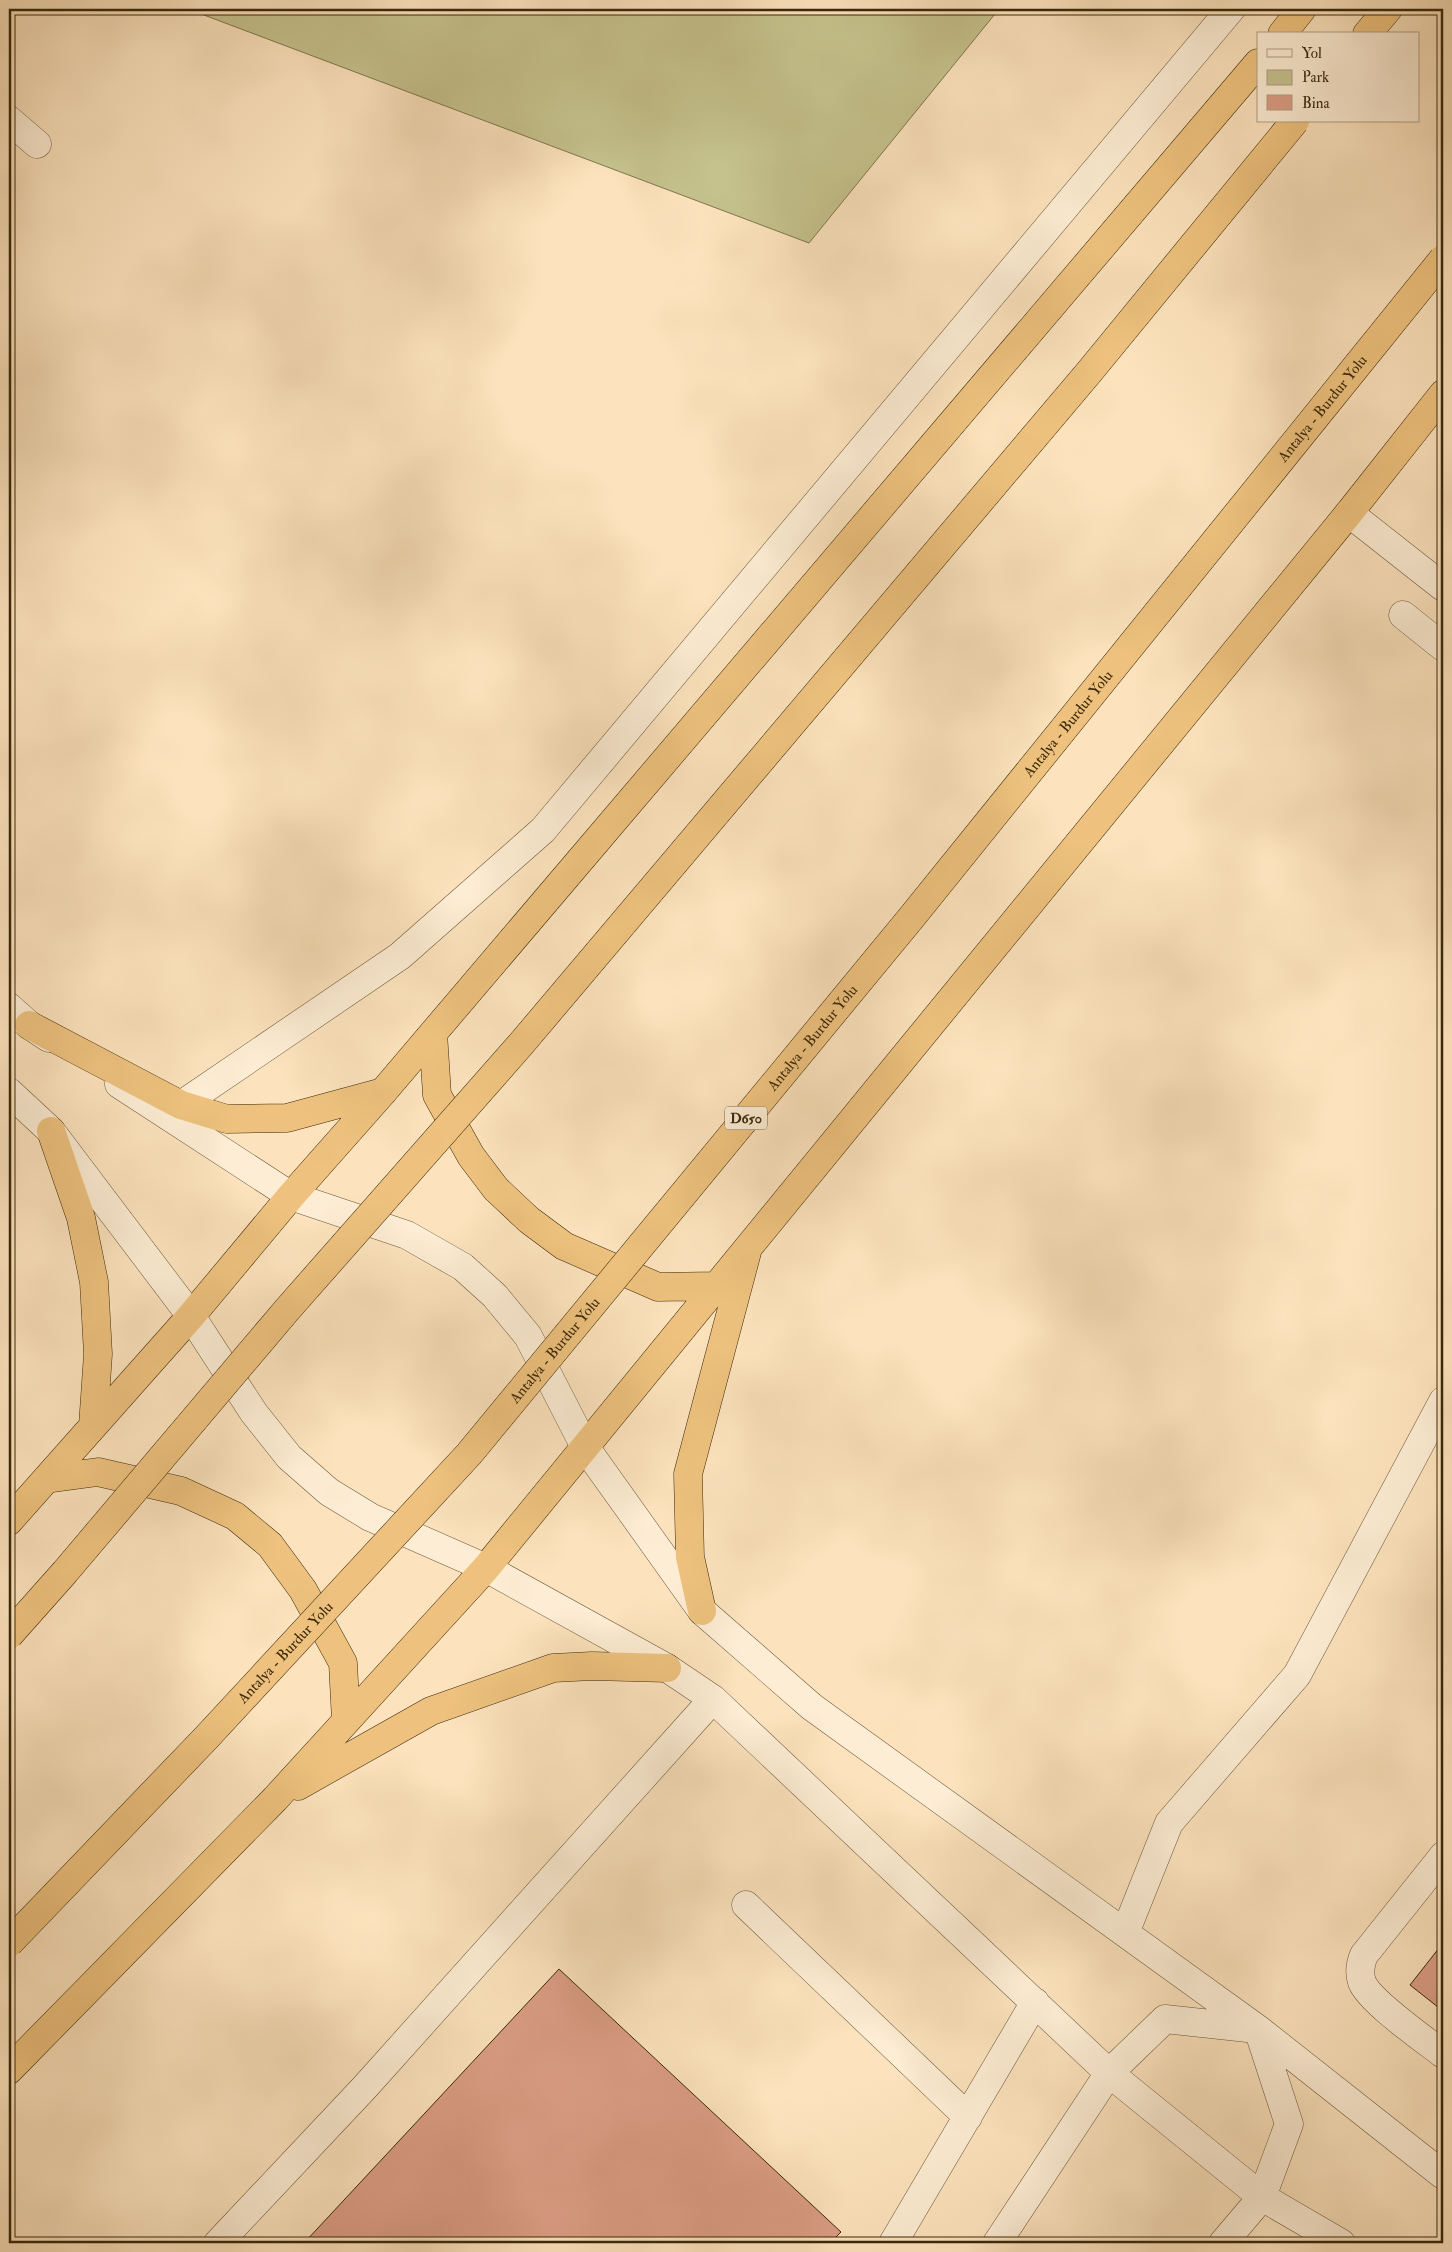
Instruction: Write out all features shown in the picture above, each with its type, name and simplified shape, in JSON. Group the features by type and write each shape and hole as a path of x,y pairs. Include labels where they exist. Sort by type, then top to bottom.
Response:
{"highway":[{"path":"1284,32 1302,9"},
{"path":"1369,32 1388,9"},
{"path":"9,1521 191,1316 291,1196 384,1092 1257,64"},
{"path":"9,1634 65,1572 286,1311 521,1044 1083,379 1294,122"},
{"name":"Antalya - Burdur Yolu","path":"9,1943 206,1738 469,1454 911,918 1443,259"},
{"path":"9,2070 275,1799 486,1568 750,1243 1350,513 1443,394"},
{"path":"29,1025 180,1105 227,1119 288,1118 384,1092"},
{"path":"433,1033 437,1095 471,1156 496,1189 529,1220 564,1246 658,1287 715,1286"},
{"path":"51,1132 81,1218 94,1282 98,1354 93,1426"},
{"path":"702,1611 690,1557 688,1474 750,1243"},
{"path":"46,1479 98,1472 181,1491 235,1516 270,1545 303,1590 342,1663 346,1721"},
{"path":"275,1799 431,1710 554,1668 592,1666 667,1668"}],"street":[{"path":"180,1105 400,956 543,830 1231,9"},
{"path":"9,120 37,144"},
{"path":"1350,513 1443,587"},
{"path":"1403,615 1443,646"},
{"path":"9,1007 29,1025 291,1196 407,1235 463,1267 495,1296 528,1336 584,1447 702,1611 812,1708 1258,2029 1443,2175"},
{"path":"9,1092 51,1132 191,1316 254,1413 289,1456 329,1492 370,1517 486,1568 667,1668 713,1699 1109,2073 1262,2197 1341,2243"},
{"path":"1125,1932 1169,1822 1297,1675 1443,1401"},
{"path":"218,2243 364,2087 713,1699"},
{"path":"1443,1856 1364,1955 1360,1972 1362,1981 1373,1997 1443,2054"},
{"path":"746,1905 968,2117"},
{"path":"894,2243 1035,2002"},
{"path":"997,2243 1109,2073 1165,2019 1258,2029"},
{"path":"1224,2243 1262,2197 1289,2124 1258,2029"}],"green space":[{"path":"188,9 999,9 809,243"}],"building":[{"path":"1443,1943 1443,2011 1410,1985"},
{"path":"559,1969 841,2232 830,2243 304,2243"}]}
